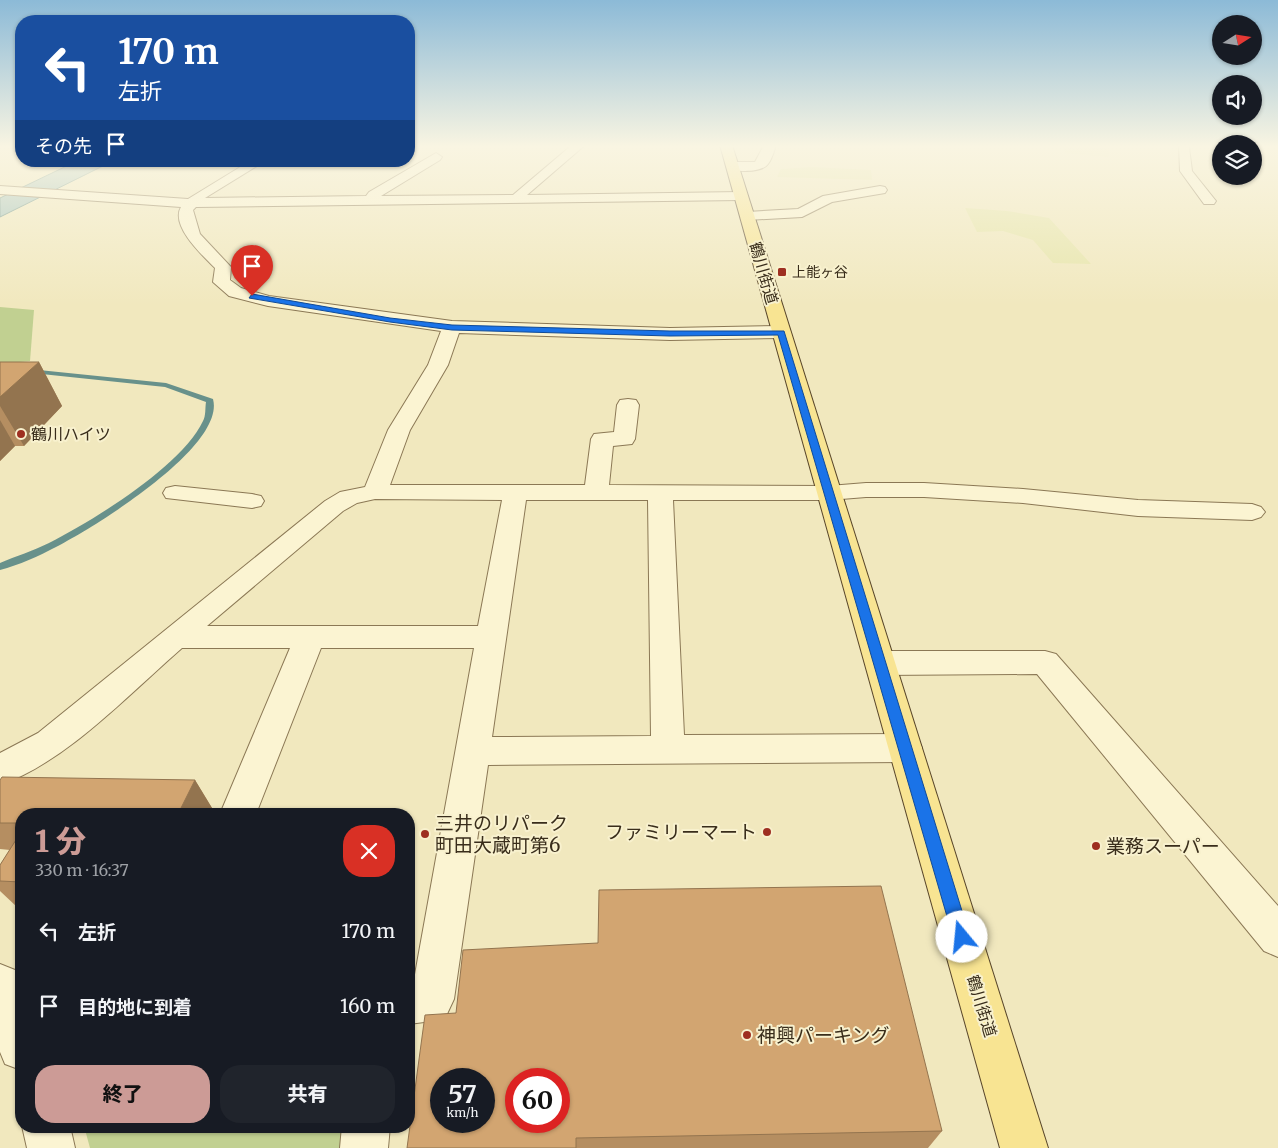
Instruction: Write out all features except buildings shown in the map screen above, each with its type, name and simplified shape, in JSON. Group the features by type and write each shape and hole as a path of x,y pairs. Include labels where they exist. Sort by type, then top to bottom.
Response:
{"main road":[{"name":"鶴川街道","path":"742,199 1024,1148"}],"street":[{"path":"106,199 191,202 476,199"},
{"path":"197,199 191,202 186,210 186,219 191,234 223,267 221,282 235,292 276,302 452,327 670,334 781,332"},
{"path":"534,199 744,206 802,213 811,204 831,199"},
{"path":"375,492 399,430 438,365 452,327"},
{"path":"596,493 602,439 624,440 628,405"},
{"path":"0,770 50,743 175,636 334,506 349,497 375,492 829,494 866,490 924,490 1023,496 1138,508 1252,512"},
{"path":"175,493 252,501"},
{"path":"415,1001 432,999 515,493"},
{"path":"660,494 668,750"},
{"path":"175,636 491,637"},
{"path":"240,808 310,637"},
{"path":"880,662 1045,662 1278,937"},
{"path":"472,751 905,748"},
{"path":"0,985 15,1030"},
{"path":"48,1133 52,1148"},
{"path":"364,1148 365,1133"}],"shaded area":[{"path":"965,208 1007,211 1049,218 1091,264 1053,263 1033,240 1003,231 977,232"}],"green space":[{"path":"0,307 34,310 30,361 0,364"},
{"path":"86,1133 348,1133 347,1148 90,1148"}],"water":[{"path":"0,199 37,199 0,217"}],"waterway":[{"path":"0,567 53,545 126,500 177,460 196,439 208,419 210,401 166,385 32,371"}],"place":[{"name":"上能ヶ谷","path":"782,272"},
{"name":"鶴川ハイツ","path":"21,434"},
{"name":"ファミリーマート","path":"767,832"},
{"name":"三井のリパーク 町田大蔵町第6","path":"425,834"},
{"name":"業務スーパー","path":"1096,846"},
{"name":"神興パーキング","path":"747,1035"}],"route":[{"path":"252,296 268,301 390,320 452,327 670,334 781,332 962,937"}]}
